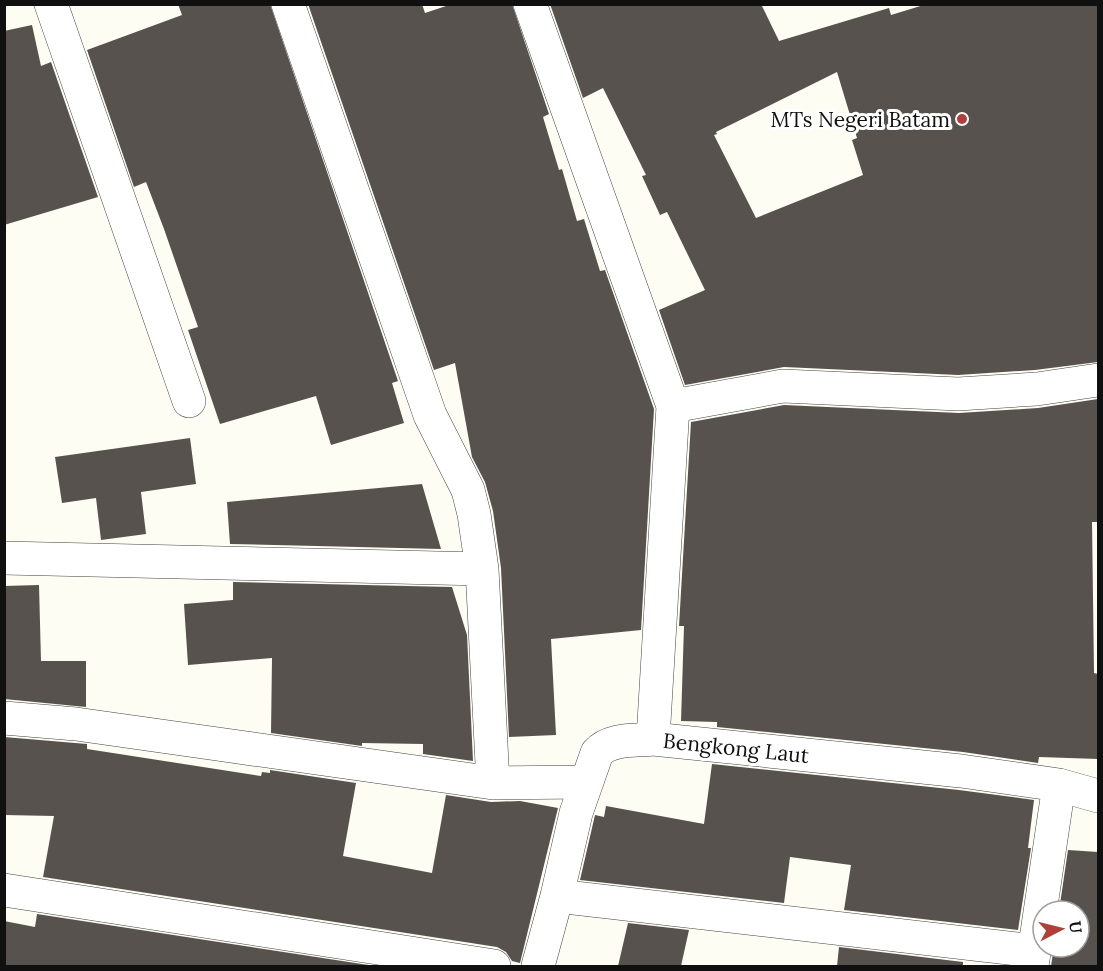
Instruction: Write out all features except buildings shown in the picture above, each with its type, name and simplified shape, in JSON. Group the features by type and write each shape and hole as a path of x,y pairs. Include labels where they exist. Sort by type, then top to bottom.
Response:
{"street":[{"path":"51,4 189,401"},
{"path":"288,4 426,406 468,490 480,554 493,783"},
{"path":"530,4 673,406 653,739"},
{"path":"673,406 783,386 958,394 1037,389 1098,380"},
{"path":"4,558 480,554"},
{"path":"4,718 76,724 493,783 587,782"},
{"name":"Bengkong Laut","path":"538,966 576,813 597,753 603,746 610,743 653,739 961,771 1059,785 1098,796"},
{"path":"1042,899 1059,785"},
{"path":"4,890 494,966"},
{"path":"557,896 1031,959"}],"place":[{"name":"MTs Negeri Batam","path":"962,119"}]}
